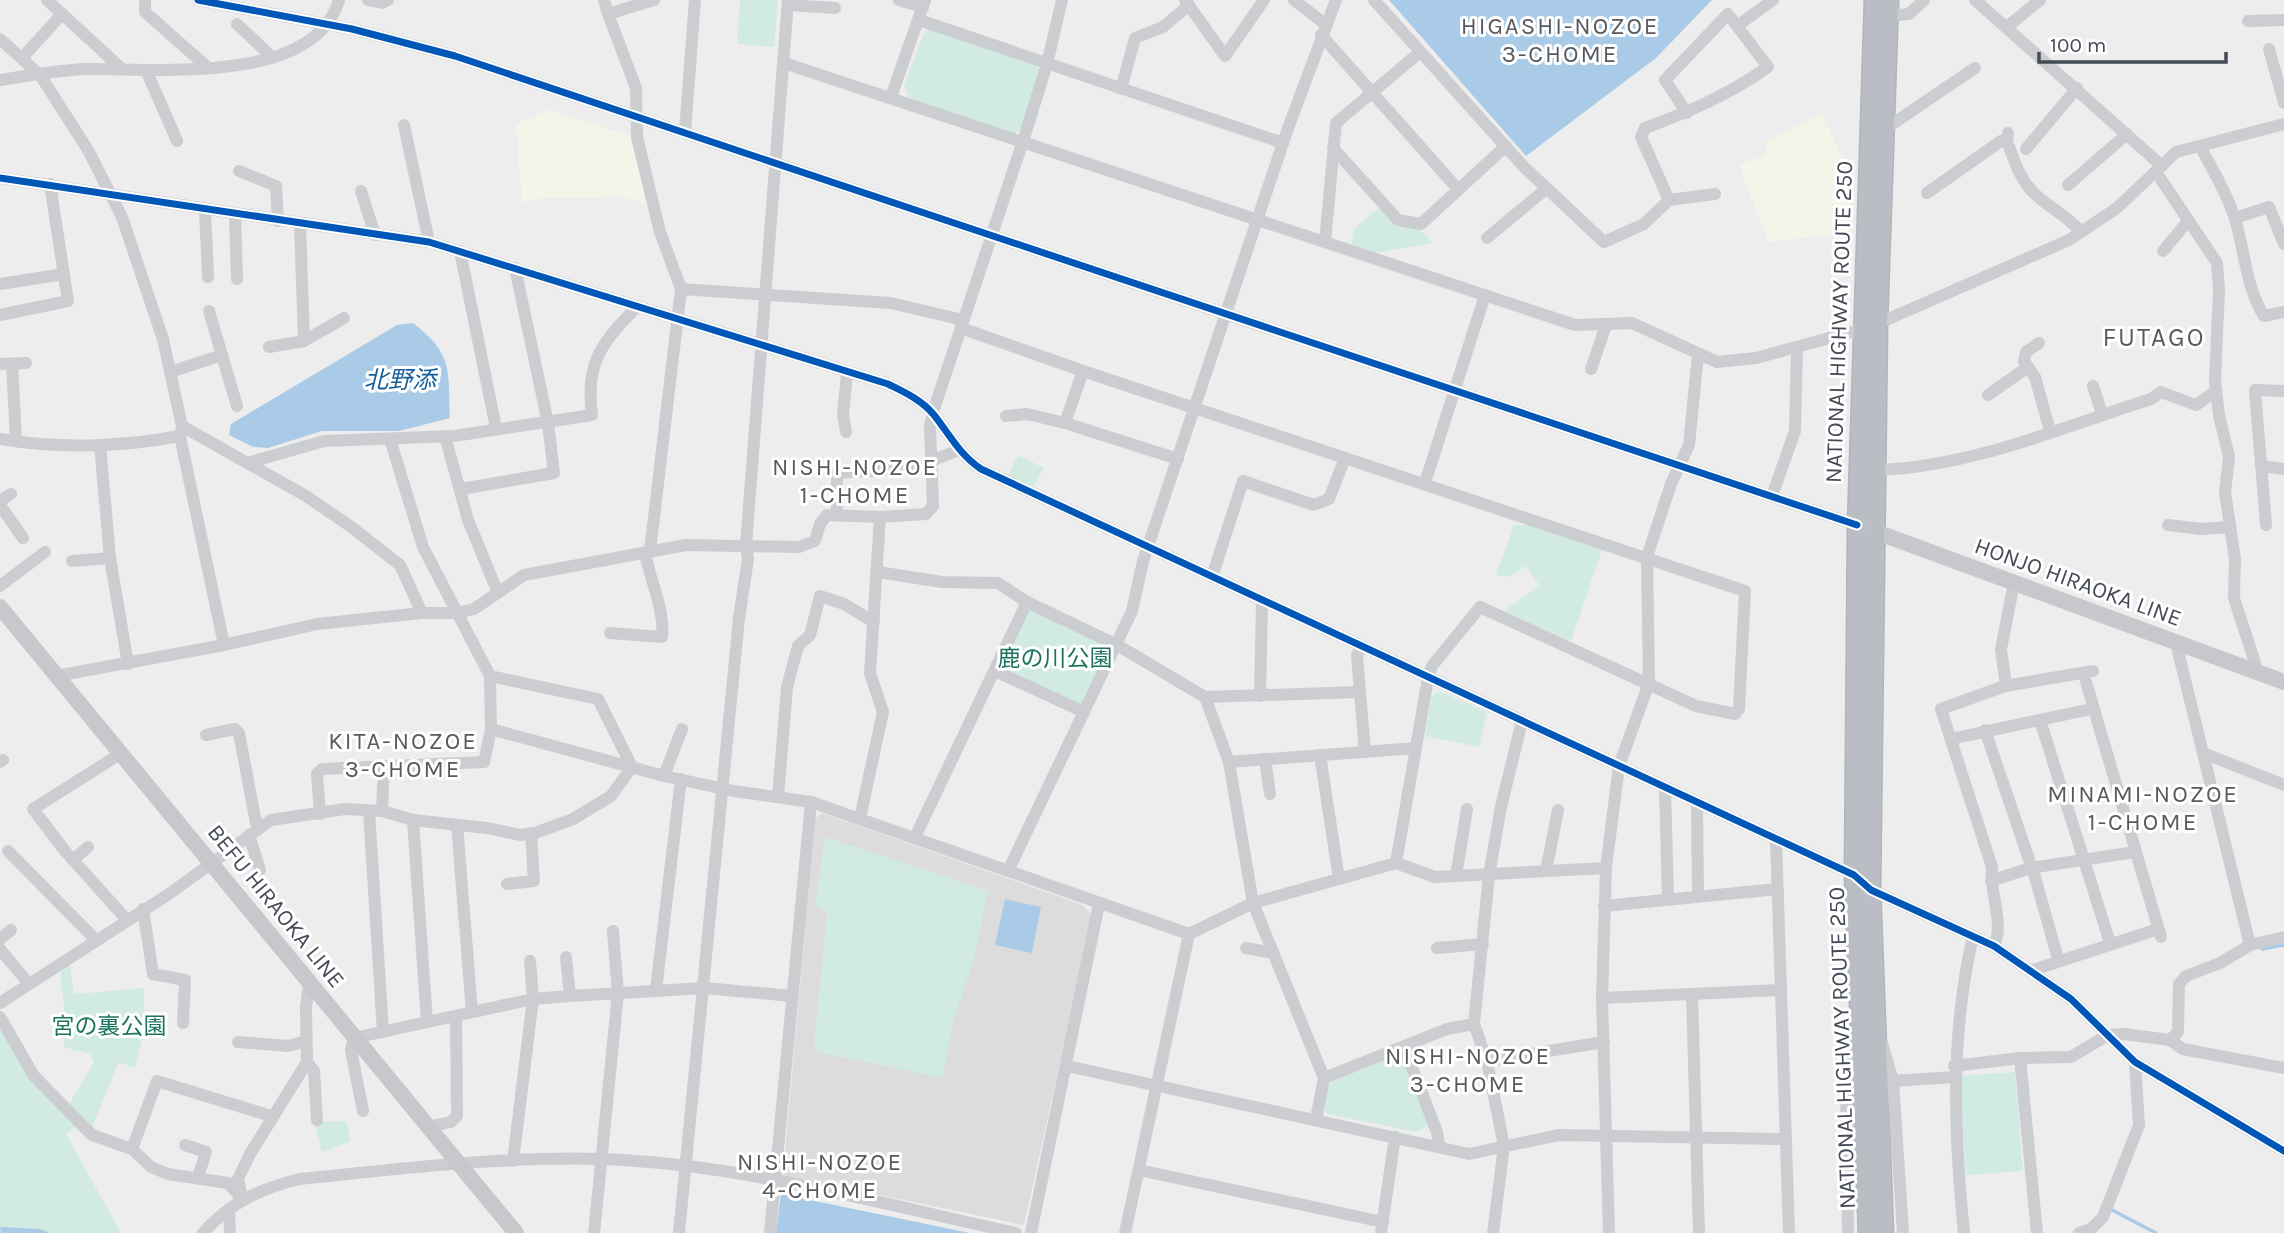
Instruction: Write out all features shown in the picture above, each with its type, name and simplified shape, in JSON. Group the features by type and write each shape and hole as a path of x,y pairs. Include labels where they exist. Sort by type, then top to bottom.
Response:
{"highway":[{"name":"NATIONAL HIGHWAY ROUTE 250","path":"1874,0 1871,326 1877,470 1871,890 1884,1233"},
{"name":"NATIONAL HIGHWAY ROUTE 250","path":"1868,1233 1854,875 1857,525 1885,129 1889,8"}],"main road":[{"name":"HONJO HIRAOKA LINE","path":"1857,525 2284,682"},
{"name":"BEFU HIRAOKA LINE","path":"1,611 516,1233"}],"street":[{"path":"47,0 122,69"},
{"path":"145,0 145,12 206,66"},
{"path":"198,0 254,5 455,57 1455,388 1857,525"},
{"path":"0,80 82,69 146,72 273,58 307,43 327,24 339,0"},
{"path":"368,0 382,4 388,0"},
{"path":"604,0 636,88 637,137 660,232 681,289 648,552 650,582 664,623 662,637 610,633"},
{"path":"608,14 654,0"},
{"path":"685,132 695,0"},
{"path":"899,0 1047,64 1283,142"},
{"path":"56,676 224,645 317,624 422,613 457,613 474,609 524,575 686,545 799,547 815,541 820,524 827,515 880,517 926,514 933,506 930,427 933,412 1023,141 1047,64 1062,0"},
{"path":"1121,89 1135,38 1163,27 1187,2 1225,55 1264,0"},
{"path":"1294,0 1323,30 1372,93 1457,188"},
{"path":"1008,871 1132,611 1148,547 1257,219 1336,0"},
{"path":"1374,0 1546,189 1604,242 1643,224 1669,200 1716,194"},
{"path":"1738,26 1773,0"},
{"path":"1889,8 1909,13 1924,0"},
{"path":"1975,0 2127,134 2159,169 2187,222 2206,244 2217,263 2216,391 2229,457 2225,492 2235,559 2234,598 2258,672"},
{"path":"2007,27 2040,0"},
{"path":"679,1233 739,618 748,559 746,545 788,3 835,8"},
{"path":"2248,21 2278,20 2272,6"},
{"path":"891,97 922,9"},
{"path":"1669,200 1641,137 1645,128 1687,113 1731,93 1768,67 1728,13 1665,80 1687,113"},
{"path":"22,58 62,14"},
{"path":"237,24 273,58"},
{"path":"0,39 40,75 88,150 122,217 163,339 224,645"},
{"path":"2269,49 2284,103"},
{"path":"1325,242 1336,123 1420,52"},
{"path":"784,63 1576,325 1632,323 1717,362 1736,362 1871,326 2081,232 2117,208 2176,152 2284,124"},
{"path":"1885,129 1975,68"},
{"path":"146,72 177,141"},
{"path":"2026,149 2077,88"},
{"path":"404,125 429,242"},
{"path":"2067,185 2127,134"},
{"path":"1927,193 2007,137 2024,182 2036,196 2065,214 2081,232"},
{"path":"1334,148 1398,220 1420,224 1506,146"},
{"path":"2200,146 2235,218 2246,270 2259,309 2264,316 2284,312"},
{"path":"239,171 276,186 278,221"},
{"path":"0,177 110,192 205,211 429,242 888,384 913,397 933,412 959,450 981,469 1854,875 1871,890 1994,946 2071,999 2135,1062 2284,1151"},
{"path":"0,315 68,301 50,184"},
{"path":"1487,239 1546,189"},
{"path":"361,191 375,234"},
{"path":"2235,218 2269,207 2284,244"},
{"path":"205,211 208,277"},
{"path":"235,215 237,279"},
{"path":"2163,251 2187,222"},
{"path":"300,224 303,341"},
{"path":"460,251 496,428"},
{"path":"461,489 554,473 548,422 515,268"},
{"path":"0,284 64,274"},
{"path":"681,289 891,303 962,324 1083,372 1745,591 1739,709 1735,714 1696,706 1649,682 1480,607 1432,666 1416,748 1411,793 1396,863"},
{"path":"1425,483 1485,295"},
{"path":"247,463 324,441 445,436 592,415 589,388 598,356 604,342 636,308"},
{"path":"209,311 237,406"},
{"path":"269,347 303,341 344,318"},
{"path":"1591,369 1606,325"},
{"path":"2039,343 2026,352 2024,361 2035,377 2050,431"},
{"path":"1772,496 1795,431 1797,347"},
{"path":"170,372 222,355"},
{"path":"1609,1233 1604,1137 1602,998 1606,868 1619,766 1649,682 1647,557 1689,445 1698,355"},
{"path":"16,441 6,364 26,363"},
{"path":"1988,395 2028,367"},
{"path":"1065,423 1083,372"},
{"path":"846,432 843,415 847,373"},
{"path":"2093,386 2102,414"},
{"path":"1877,470 1906,468 1986,452 2151,399 2158,386 2196,405 2216,391"},
{"path":"2266,525 2262,466 2255,425 2255,390 2284,391"},
{"path":"1006,416 1027,414 1065,423 1178,460"},
{"path":"0,439 100,445 146,443 181,431 247,463 317,503 400,565 422,613"},
{"path":"445,436 468,520 498,593"},
{"path":"320,814 317,774 321,769 484,762 491,729 490,676 424,547 390,439"},
{"path":"100,445 110,558 128,664"},
{"path":"837,515 837,473 931,464 959,450"},
{"path":"1212,577 1243,481 1314,505 1329,499 1345,458"},
{"path":"2262,466 2284,469"},
{"path":"4,500 23,538"},
{"path":"860,818 883,712 870,673 880,517"},
{"path":"2168,525 2202,529 2230,527"},
{"path":"0,586 44,552"},
{"path":"72,561 110,558"},
{"path":"878,572 942,582 998,583 1027,602 1117,645 1205,697 1360,692"},
{"path":"2006,686 2001,649 2014,583"},
{"path":"778,797 787,687 798,646 810,635 820,596 844,604 874,622"},
{"path":"1260,696 1262,601"},
{"path":"915,837 1027,602"},
{"path":"2176,643 2250,945"},
{"path":"1361,647 1357,656 1365,752"},
{"path":"995,671 1084,712"},
{"path":"1994,946 2000,934 1990,881 1992,867 1941,709 2006,686 2093,671"},
{"path":"490,676 598,699 632,767"},
{"path":"2030,971 2110,943 2159,933 2091,709 2086,682"},
{"path":"1205,697 1229,762 1253,903 1324,1078 1316,1119"},
{"path":"1951,739 2091,709"},
{"path":"2040,720 2110,943"},
{"path":"1493,1233 1504,1146 1487,1060 1474,1024 1489,875 1521,721"},
{"path":"206,735 235,729 239,733 260,870"},
{"path":"491,729 664,776 811,802 1188,934 1253,903 1396,863 1435,877 1606,868"},
{"path":"664,776 682,729"},
{"path":"1985,730 2058,959"},
{"path":"1229,762 1416,748"},
{"path":"120,754 33,809 73,860 127,920"},
{"path":"2203,754 2284,786"},
{"path":"1320,755 1339,879"},
{"path":"1265,759 1270,794"},
{"path":"383,1032 375,811 384,767"},
{"path":"0,1003 212,863 271,820 345,809 375,811 413,820 520,835 573,819 611,796 632,767"},
{"path":"656,989 681,779"},
{"path":"1665,788 1668,900"},
{"path":"770,1233 811,802"},
{"path":"1697,803 1698,897"},
{"path":"1456,876 1467,809"},
{"path":"1546,871 1558,810"},
{"path":"413,820 427,1022"},
{"path":"457,825 472,1012"},
{"path":"516,888 534,881 531,833"},
{"path":"1776,840 1789,1233"},
{"path":"73,860 88,847"},
{"path":"8,851 26,860 96,940"},
{"path":"1990,881 2030,868 2135,852"},
{"path":"1604,906 1778,889"},
{"path":"1031,1233 1099,904"},
{"path":"143,909 153,980 185,980 190,1008 183,1023"},
{"path":"0,939 11,930"},
{"path":"594,1233 618,993 612,931"},
{"path":"1125,1233 1188,934"},
{"path":"1964,1233 1957,1160 1954,1072 1965,969 1973,936"},
{"path":"2170,1040 2178,1032 2179,984 2186,976 2220,963 2250,945 2284,937"},
{"path":"1437,948 1483,944"},
{"path":"0,949 29,984"},
{"path":"1253,953 1273,953"},
{"path":"566,957 570,996"},
{"path":"513,1161 533,999 530,961"},
{"path":"309,982 307,1062 314,1071 317,1120"},
{"path":"363,1111 351,1050 354,1038 533,999 656,989 705,988 792,996"},
{"path":"1602,998 1780,990"},
{"path":"1692,994 1699,1233"},
{"path":"428,1127 451,1122 457,1116 456,1016"},
{"path":"0,1017 34,1076 92,1135 132,1149 151,1167 169,1174 228,1183 242,1199"},
{"path":"1876,1021 1893,1081 1903,1233"},
{"path":"1324,1078 1447,1029 1474,1024"},
{"path":"1893,1081 2020,1058 2071,1056 2108,1035 2123,1034 2170,1040 2183,1049 2284,1068"},
{"path":"1848,1233 1846,1086 1859,1038"},
{"path":"238,1042 288,1046 306,1041"},
{"path":"1487,1060 1604,1042"},
{"path":"1404,1047 1437,1132 1439,1146"},
{"path":"2020,1058 2037,1233"},
{"path":"242,1199 238,1179 271,1116 307,1062"},
{"path":"2080,1233 2091,1229 2103,1217 2139,1125 2135,1062"},
{"path":"1067,1066 1469,1154 1559,1135 1786,1139"},
{"path":"132,1149 158,1081 271,1116"},
{"path":"1139,1170 1382,1228 1395,1137"},
{"path":"185,1145 206,1152 198,1177"},
{"path":"202,1233 242,1199 276,1185 300,1179 460,1163 603,1159 685,1166 775,1182 1016,1233"},
{"path":"229,1209 230,1233"},
{"path":"2103,1217 2105,1233"}],"shaded area":[{"path":"549,110 631,136 647,203 622,197 543,198 522,203 516,124"},
{"path":"1822,114 1846,165 1849,166 1847,233 1769,242 1739,166 1767,153 1764,143"},
{"path":"822,813 1083,905 1092,916 1024,1225 783,1175 815,819"}],"green space":[{"path":"740,0 778,0 774,47 737,44"},
{"path":"928,29 1037,66 1040,72 1021,129 1013,134 910,99 904,86 923,35"},
{"path":"1380,207 1399,227 1418,228 1433,243 1375,253 1351,246 1354,229"},
{"path":"1018,455 1044,468 1033,489 1008,476"},
{"path":"1514,525 1528,525 1602,550 1571,641 1503,612 1539,585 1526,566 1510,577 1496,575"},
{"name":"鹿の川公園","path":"1029,609 1109,646 1081,706 1001,668"},
{"path":"1439,691 1487,712 1479,747 1425,736 1431,697"},
{"path":"825,837 988,891 973,963 952,1024 943,1078 817,1052 814,1046 827,913 815,905"},
{"name":"宮の裏公園","path":"70,963 74,994 144,988 144,1029 135,1068 119,1062 91,1130 68,1106 94,1062 90,1054 64,1047 60,970"},
{"path":"0,1023 76,1126 66,1134 121,1233 0,1233"},
{"path":"1396,1056 1405,1064 1430,1125 1416,1132 1328,1114 1323,1107 1327,1086 1335,1080"},
{"path":"2015,1072 2023,1171 1966,1175 1959,1076"},
{"path":"347,1121 350,1142 322,1152 314,1122"}],"water":[{"path":"1389,0 1712,0 1656,58 1526,156"},
{"name":"北野添","path":"413,323 436,345 446,364 450,418 399,431 322,431 268,448 253,447 229,435 231,424 397,325"},
{"path":"1005,899 1041,907 1032,953 995,945"},
{"path":"781,1194 970,1233 776,1233"},
{"path":"0,1227 40,1229 50,1233 1,1233"}],"waterway":[{"path":"2262,949 2284,945"},
{"path":"2112,1210 2156,1233"}],"cycle path":[{"path":"198,0 352,29 455,56 1857,525"},
{"path":"0,178 429,242 888,384 924,405 961,451 981,469 1854,875 1871,890 1994,946 2071,999 2135,1062 2284,1151"}],"district":[{"name":"HIGASHI-NOZOE 3-CHOME","path":"1560,40"},
{"name":"FUTAGO","path":"2154,337"},
{"name":"NISHI-NOZOE 1-CHOME","path":"855,481"},
{"name":"KITA-NOZOE 3-CHOME","path":"403,755"},
{"name":"MINAMI-NOZOE 1-CHOME","path":"2143,808"},
{"name":"NISHI-NOZOE 3-CHOME","path":"1468,1070"},
{"name":"NISHI-NOZOE 4-CHOME","path":"820,1176"}]}
